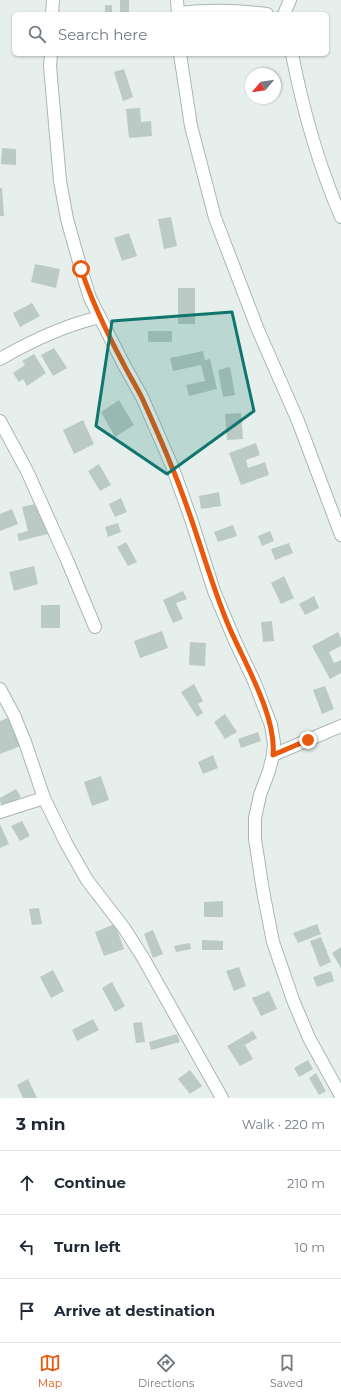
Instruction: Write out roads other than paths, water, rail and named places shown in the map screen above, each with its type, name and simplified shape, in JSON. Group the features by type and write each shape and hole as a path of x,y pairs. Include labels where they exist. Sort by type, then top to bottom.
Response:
{"street":[{"path":"52,12 53,0"},
{"path":"177,0 178,12"},
{"path":"285,12 290,0"},
{"path":"195,12 249,12"},
{"path":"50,56 60,181 67,218 90,298 142,397 172,466 214,591 254,681 271,725 274,743 273,755 269,772 260,795 255,818 255,838 264,898 273,942 293,1000 308,1038 341,1096"},
{"path":"180,56 191,126 215,218 258,330 298,421 341,535"},
{"path":"292,56 300,96 316,152 341,217"},
{"path":"0,359 19,348 55,332 100,317"},
{"path":"0,421 30,477 95,627"},
{"path":"0,689 14,715 44,798 66,843 87,880 124,928 142,956 222,1098"},
{"path":"273,755 341,726"},
{"path":"0,812 44,798"}]}
